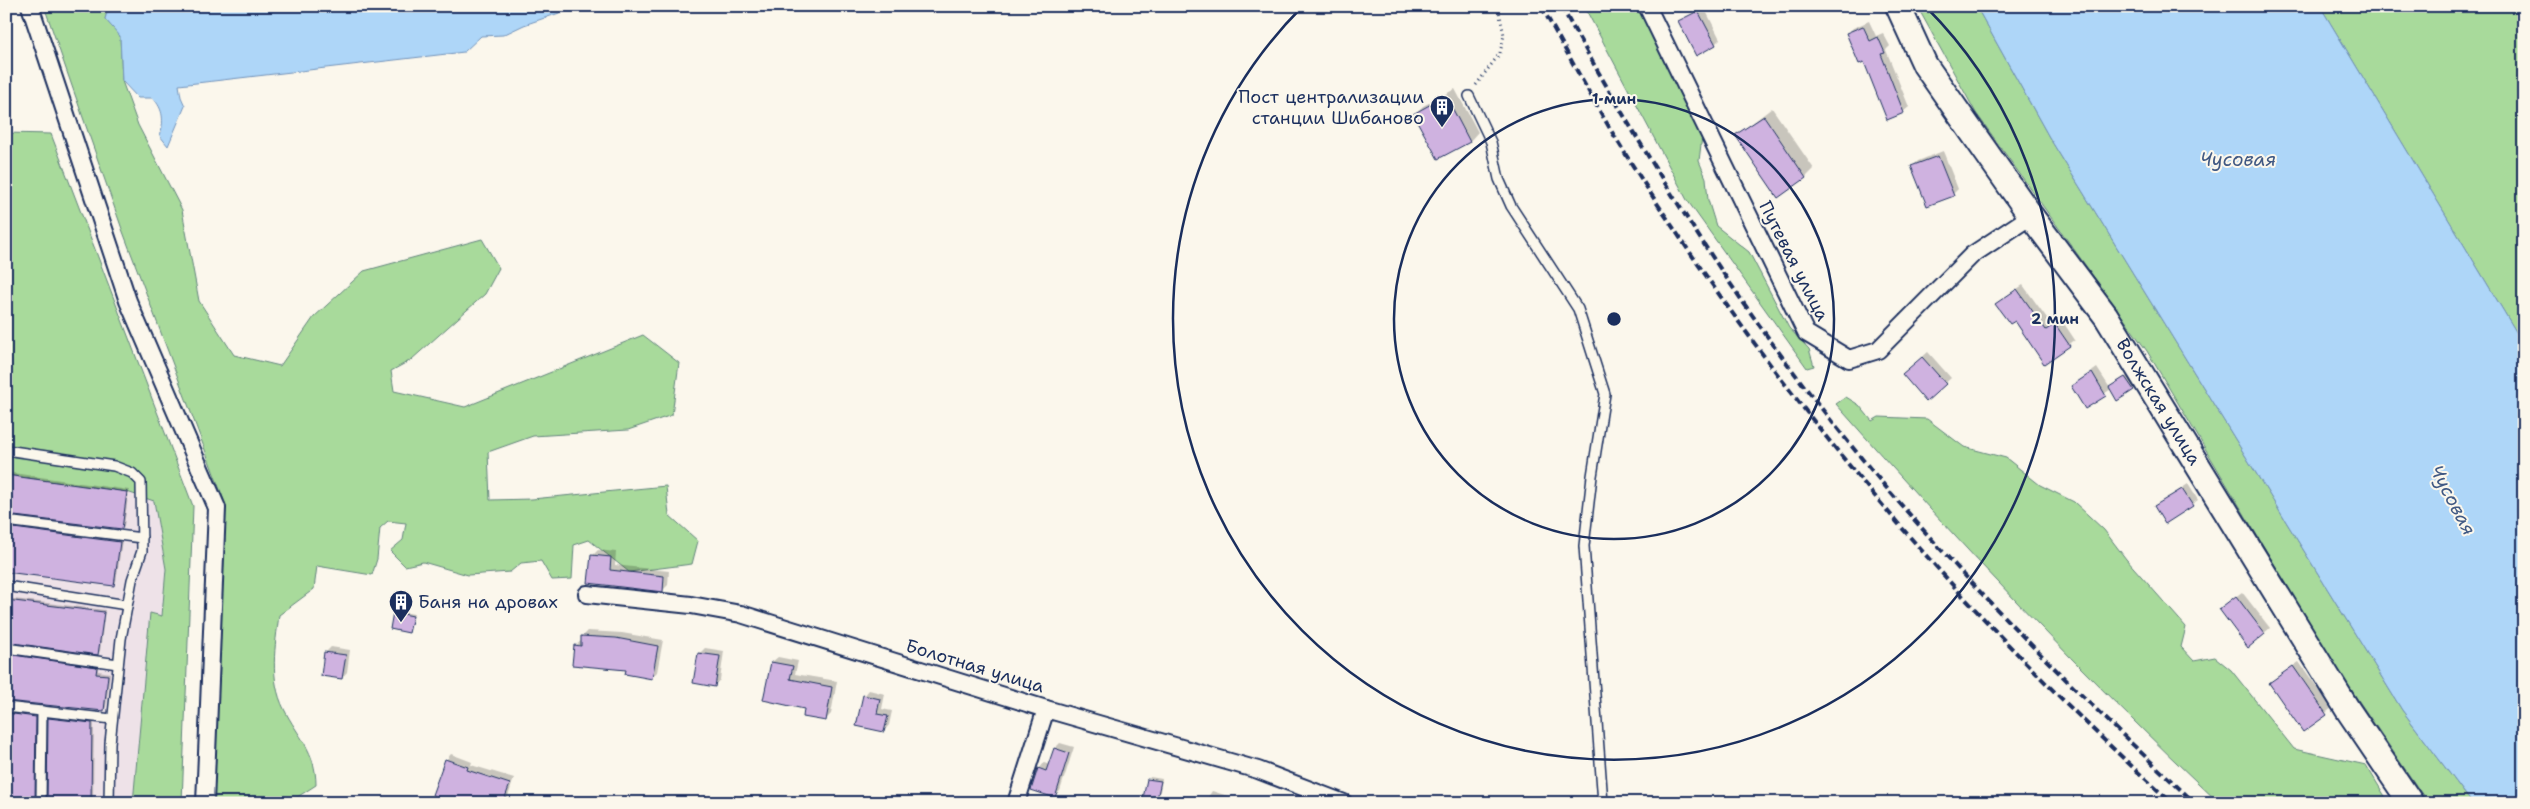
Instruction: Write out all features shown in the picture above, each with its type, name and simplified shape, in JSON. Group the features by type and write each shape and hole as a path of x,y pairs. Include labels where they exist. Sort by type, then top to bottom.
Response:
{"street":[{"path":"30,6 128,300 217,508 205,803"},
{"name":"Путевая улица","path":"1647,6 1806,333 1850,359 1878,350 1972,255 2031,216"},
{"name":"Волжская улица","path":"1898,6 1925,65 2031,216 2106,316 2348,710 2411,803"},
{"name":"Болотная улица","path":"587,594 691,605 741,614 1046,709 1258,770 1344,803"},
{"path":"1016,803 1046,709"}],"lane":[{"path":"1469,96 1491,142 1499,179 1511,206 1578,310 1605,394 1584,546 1603,803"},
{"path":"6,450 114,466 132,473 141,482 142,551 132,580 118,664 112,719 109,803"},
{"path":"6,521 142,538"},
{"path":"6,586 127,605"},
{"path":"6,648 118,664"},
{"path":"6,707 112,719"},
{"path":"41,803 42,711"}],"path":[{"path":"1469,96 1500,53 1504,35 1498,6"}],"shaded area":[{"path":"6,475 127,492 154,501 166,569 162,617 150,613 133,803 6,803"}],"green space":[{"path":"44,6 111,6 105,19 120,35 122,81 138,125 182,210 199,301 234,355 280,366 314,317 364,271 482,239 499,268 485,294 411,360 391,371 394,391 465,407 643,335 679,363 672,415 628,430 533,436 488,452 490,500 532,499 666,486 669,515 698,541 692,564 629,572 589,540 574,545 572,579 552,580 541,561 521,563 510,572 468,575 423,562 405,566 390,551 403,540 406,523 388,521 380,528 377,559 372,575 317,566 314,589 279,615 274,662 276,686 279,698 289,719 310,753 316,785 288,803 211,803 225,503 122,229"},
{"path":"1584,6 1640,6 1702,136 1699,161 1706,178 1708,200 1716,226 1749,252 1789,328 1809,349 1814,366 1807,368 1687,200"},
{"path":"1917,6 1976,6 2049,137 2402,710 2472,803 2428,803 2335,666 2147,351 1976,113"},
{"path":"2320,6 2524,6 2524,345"},
{"path":"6,133 51,134 193,506 182,803 133,803 150,613 162,616 166,569 154,501 127,492 6,475"},
{"path":"1846,397 1859,405 1872,421 1879,417 1927,419 1964,447 2006,458 2040,485 2074,502 2104,530 2126,559 2186,627 2181,647 2194,661 2215,657 2231,670 2294,749 2366,765 2389,803 2219,803 2119,707 1928,507 1836,404"}],"water":[{"path":"111,6 580,6 524,25 503,35 481,36 464,52 179,85 185,106 168,146 160,136 162,116 157,102 153,98 138,98 122,81 120,36 105,19"},
{"name":"Чусовая","path":"1976,6 2320,6 2524,345 2524,803 2472,803 2402,710 2049,137"}],"building":[{"path":"1698,11 1716,45 1696,56 1678,21"},
{"path":"1863,26 1870,41 1878,37 1885,53 1881,54 1904,113 1887,120 1864,62 1859,64 1846,33"},
{"name":"Пост централизации станции Шибаново","path":"1446,96 1470,142 1438,159 1413,114"},
{"path":"1764,116 1806,178 1778,198 1735,135"},
{"path":"1938,156 1954,196 1927,206 1911,166"},
{"path":"2017,289 2046,330 2055,324 2070,346 2044,364 2015,321 2010,324 1995,304"},
{"path":"1922,357 1946,384 1926,402 1902,374"},
{"path":"2092,372 2106,396 2085,409 2071,386"},
{"path":"2125,377 2134,390 2117,401 2109,387"},
{"path":"6,475 127,492 122,529 6,515"},
{"path":"2182,489 2193,506 2165,524 2154,506"},
{"path":"6,527 120,542 114,586 6,572"},
{"path":"591,555 611,557 610,570 664,576 663,592 588,583"},
{"path":"2236,596 2265,634 2248,648 2219,609"},
{"path":"6,600 104,612 98,655 6,642"},
{"name":"Баня на дровах","path":"393,612 413,616 409,633 390,629"},
{"path":"581,636 616,638 658,646 652,679 625,674 626,670 572,665 574,645 581,646"},
{"path":"324,652 346,655 342,679 321,676"},
{"path":"698,653 720,656 715,687 693,683"},
{"path":"6,654 97,667 96,674 108,675 104,711 6,701"},
{"path":"771,662 793,666 790,679 832,687 826,721 803,717 804,709 763,700"},
{"path":"2293,666 2327,715 2303,732 2269,683"},
{"path":"863,695 880,699 877,714 888,716 884,732 856,726"},
{"path":"6,713 36,717 35,803 6,803"},
{"path":"48,718 92,723 91,803 47,803"},
{"path":"1054,748 1069,753 1055,798 1031,790 1038,768 1046,771"},
{"path":"445,759 468,767 467,770 510,784 503,803 455,803 432,795"},
{"path":"1147,779 1161,781 1156,803 1142,803"}],"railway":[{"path":"1541,6 1594,102 1686,247 1747,334 1811,418 1947,579 2019,656 2172,803"},
{"path":"1561,6 1677,203 1708,251 1808,391 1897,501 1992,605 2092,705 2195,803"}],"place":[{"name":"Пост централизации станции Шибаново","path":"1442,128"},
{"name":"Баня на дровах","path":"401,623"}]}
